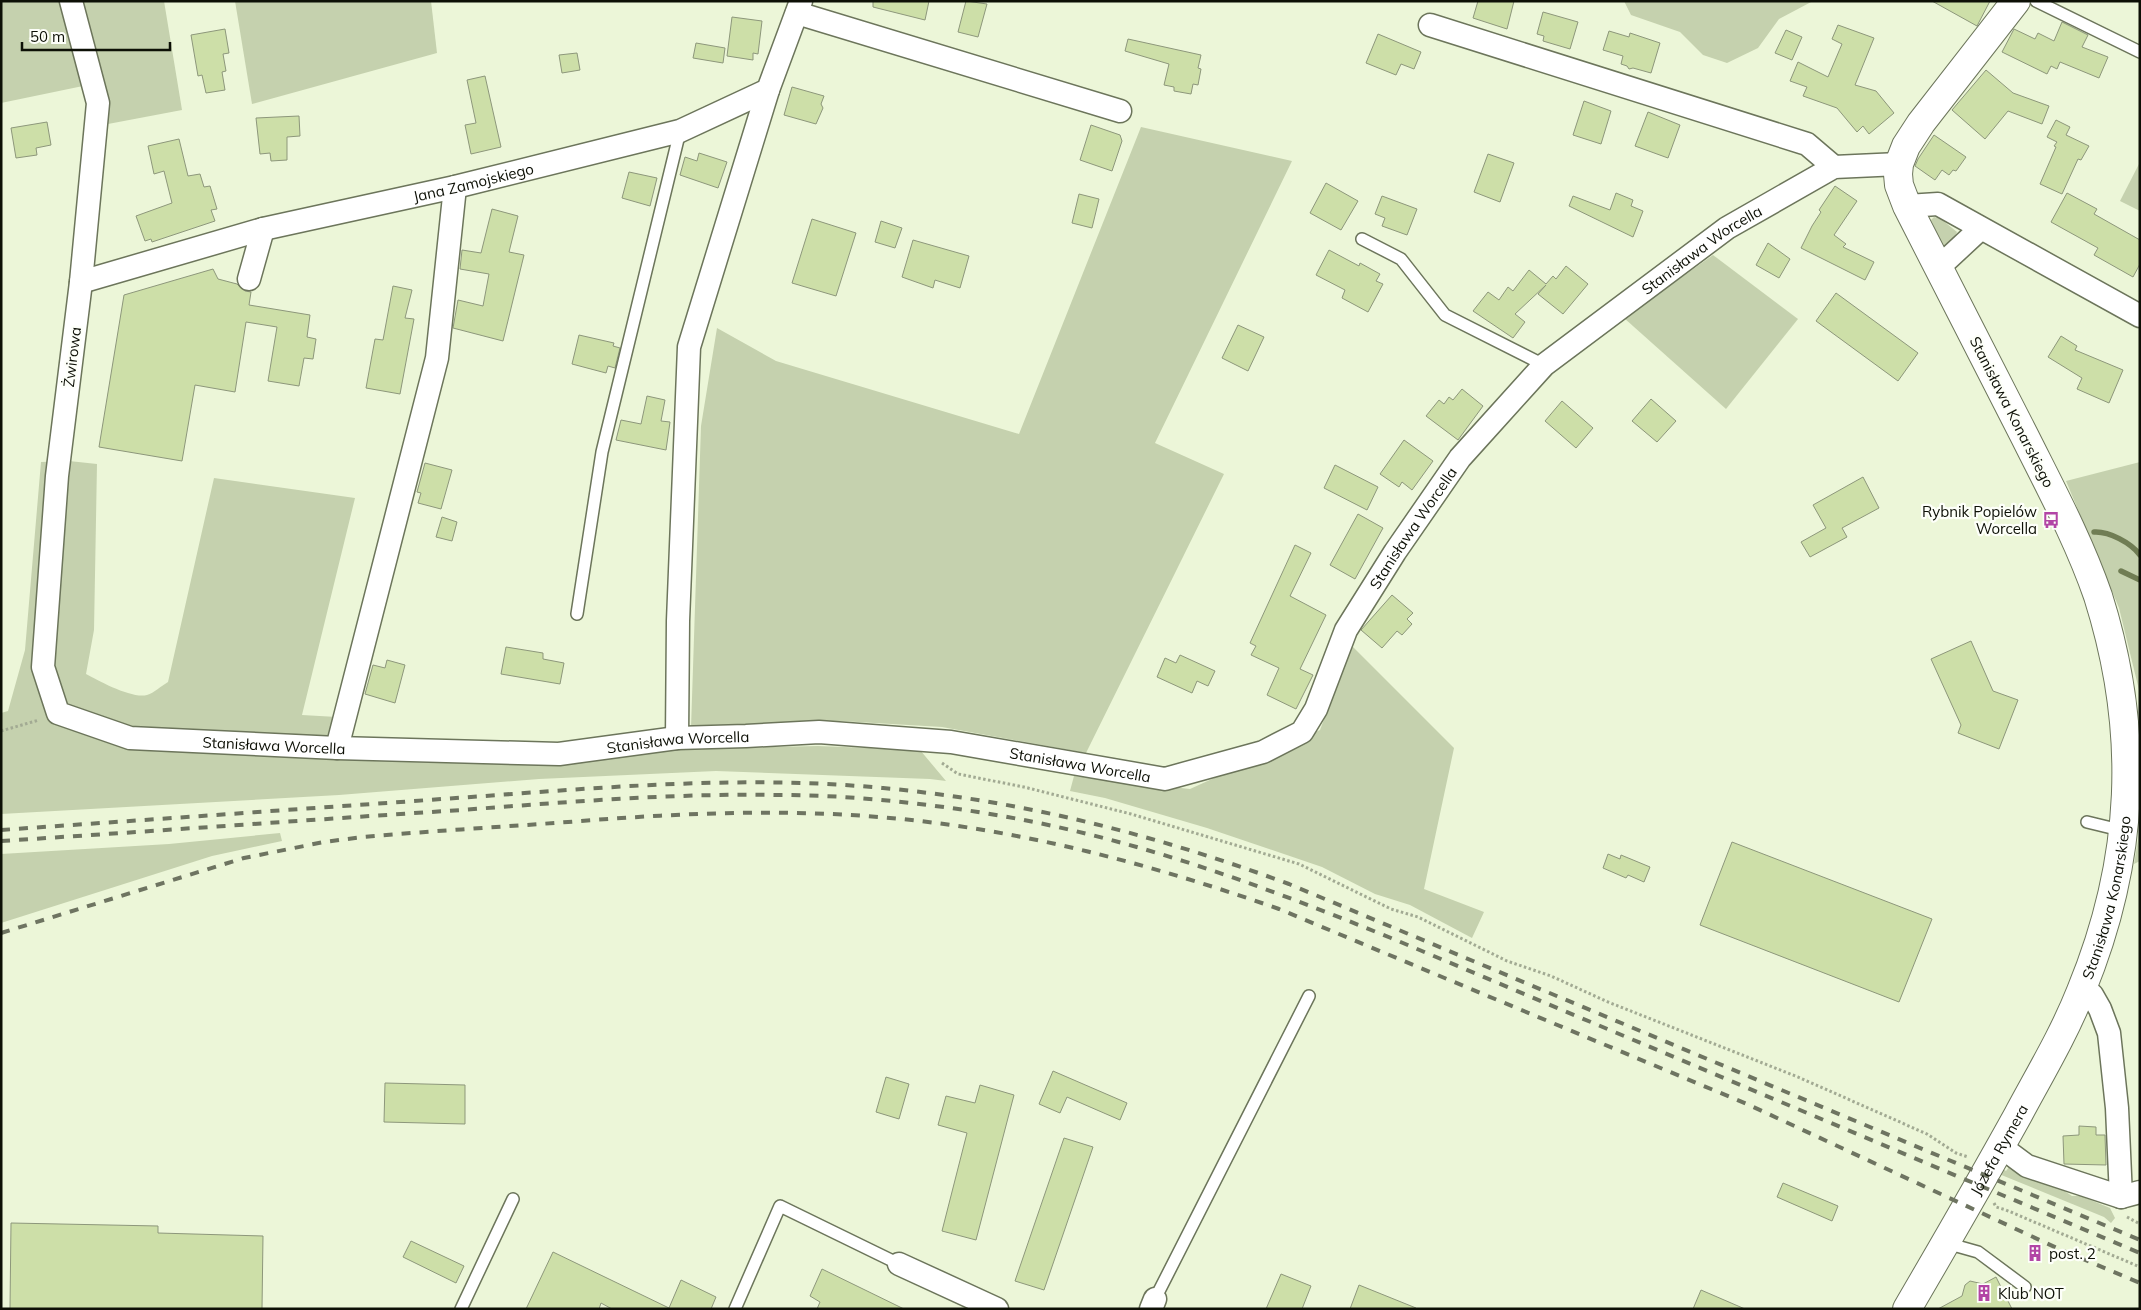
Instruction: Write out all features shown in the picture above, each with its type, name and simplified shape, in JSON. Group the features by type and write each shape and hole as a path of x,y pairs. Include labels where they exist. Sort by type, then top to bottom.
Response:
{"street":[{"name":"Żwirowa","path":"58,713 43,667 57,476 81,282 98,103 71,1"},
{"name":"Stanisława Konarskiego","path":"1995,1156 2130,1194 2117,1108 2109,1033 2100,1009 2092,995 2083,987 2101,939 2120,862 2125,832 2128,765 2124,720 2114,656 2097,594 2066,520 1906,206 1899,185 1899,164 1911,137 2016,1"},
{"path":"678,738 678,620 689,347 768,90 799,7 1120,110"},
{"path":"1430,25 1807,144 1834,167"},
{"name":"Jana Zamojskiego","path":"81,282 263,229 455,187 680,131 768,90"},
{"name":"Stanisława Worcella","path":"58,713 130,738 337,748 559,754 678,738 819,732 951,742 1165,779 1263,752 1302,732 1316,709 1346,630 1395,552 1460,458 1544,365 1727,228 1834,167 1899,164"},
{"path":"337,748 437,358 455,187"},
{"path":"1906,206 1938,204 2140,316"},
{"path":"1938,268 1980,228"},
{"path":"248,279 263,229"},
{"name":"Józefa Rymera","path":"1908,1309 1973,1196 2057,1042 2083,987"},
{"path":"899,1264 996,1309"}],"lane":[{"path":"2036,1 2140,52"},
{"path":"577,614 602,452 680,131"},
{"path":"1362,239 1401,259 1445,315 1544,365"},
{"path":"2087,822 2125,832"},
{"path":"1153,1304 1309,996"},
{"path":"461,1309 513,1199"},
{"path":"735,1309 780,1206 899,1264"},
{"path":"1946,1243 1978,1252 2025,1287"}],"path":[{"path":"1,731 58,713"},
{"path":"916,739 948,768 958,774 1024,787 1131,814 1299,864 1391,909 1418,917 1507,961 1552,976 1608,1002 1798,1077 1927,1134 1956,1153 1995,1156"},
{"path":"1973,1196 1989,1204 1991,1201 1994,1202 1996,1207 2140,1267"}],"green space":[{"path":"1,1 60,1 83,86 1,103"},
{"path":"80,1 164,1 182,110 108,124 106,91"},
{"path":"235,1 431,1 437,53 252,104"},
{"path":"1624,1 1813,1 1779,19 1758,48 1727,63 1703,55 1680,32 1631,15"},
{"path":"1141,127 1292,161 1155,443 1224,474 1086,753 942,727 841,721 691,728 701,426 717,328 776,361 1019,434"},
{"path":"2140,162 2140,211 2120,201"},
{"path":"1934,217 1941,219 1957,232 1951,244 1944,247 1931,220"},
{"path":"1713,255 1798,319 1726,409 1624,318"},
{"path":"69,461 97,464 94,630 86,674 125,692 141,696 147,695 168,682 214,478 355,498 302,715 337,717 338,757 614,753 818,746 920,750 946,781 716,771 539,779 339,795 1,814 1,713 8,711 25,650 41,462"},
{"path":"2140,462 2140,694 2119,608 2066,481"},
{"path":"1352,646 1454,748 1424,889 1484,912 1472,938 1410,905 1375,894 1322,867 1207,828 1105,798 1070,791 1074,776 1190,789 1320,730"},
{"path":"2140,828 2140,861 2134,864"},
{"path":"280,833 282,841 212,856 1,923 1,854 169,844"},
{"path":"2009,1167 2041,1183 2057,1186 2072,1196 2081,1196 2110,1208 2115,1218 2111,1223 2104,1217 1999,1174 2003,1169 2006,1171"}],"building":[{"path":"873,1 929,1 925,20 873,7"},
{"path":"966,1 987,4 978,37 958,32"},
{"path":"1478,1 1514,1 1507,29 1473,18"},
{"path":"1932,1 1990,1 1977,26"},
{"path":"1543,12 1578,22 1570,49 1543,41 1544,36 1537,34"},
{"path":"732,17 762,21 758,54 753,53 753,60 727,56"},
{"path":"2062,22 2088,35 2082,47 2108,57 2099,78 2060,62 2057,69 2051,66 2047,74 2002,52 2014,29 2035,39 2038,33 2054,41"},
{"path":"1838,25 1874,38 1855,85 1876,91 1894,113 1869,134 1863,126 1857,132 1837,108 1803,96 1807,87 1790,81 1798,62 1828,77 1842,44 1832,39"},
{"path":"225,29 229,53 223,54 226,71 222,72 225,90 206,93 202,75 198,76 191,35"},
{"path":"1786,30 1802,37 1792,60 1775,53"},
{"path":"1609,31 1629,37 1630,33 1660,43 1651,73 1633,68 1629,69 1621,64 1623,56 1603,50"},
{"path":"1378,34 1421,52 1414,69 1401,64 1396,75 1366,63"},
{"path":"1128,39 1201,55 1198,68 1201,69 1198,85 1193,84 1191,94 1174,91 1174,87 1164,85 1169,64 1125,51"},
{"path":"696,43 725,48 723,63 693,58"},
{"path":"577,53 580,70 562,73 559,55"},
{"path":"1986,70 2013,93 2049,106 2042,124 2008,111 1985,139 1952,110"},
{"path":"485,76 501,147 471,154 465,125 476,123 467,80"},
{"path":"792,87 824,96 821,104 823,108 816,124 784,115"},
{"path":"1584,101 1611,111 1601,144 1573,135"},
{"path":"1648,112 1680,125 1668,158 1635,146"},
{"path":"299,116 300,136 287,137 287,160 271,161 270,153 260,154 256,118"},
{"path":"2056,120 2070,127 2066,135 2089,146 2081,160 2078,159 2062,194 2040,184 2056,147 2054,146 2057,142 2047,137"},
{"path":"47,122 51,145 36,148 37,155 16,158 11,128"},
{"path":"1091,125 1120,135 1122,141 1112,171 1080,160"},
{"path":"1934,135 1966,157 1956,171 1953,170 1949,175 1942,170 1935,180 1915,166"},
{"path":"179,139 188,176 200,174 204,187 210,186 217,209 211,210 215,221 152,242 151,239 145,241 136,216 172,203 164,171 154,174 148,146"},
{"path":"699,153 727,162 718,188 680,175 685,157 697,161"},
{"path":"1488,154 1514,163 1500,202 1474,192"},
{"path":"629,172 657,178 650,206 622,198"},
{"path":"1326,183 1358,201 1341,230 1310,213"},
{"path":"1835,186 1857,201 1834,235 1846,244 1843,247 1874,262 1865,280 1801,248 1821,212 1819,210"},
{"path":"1616,193 1633,200 1631,206 1643,211 1633,237 1569,206 1573,196 1610,210"},
{"path":"2067,193 2097,209 2094,214 2140,240 2140,264 2133,277 2094,255 2098,248 2051,222"},
{"path":"1079,194 1099,199 1092,228 1072,223"},
{"path":"1382,196 1417,209 1407,235 1382,226 1385,218 1375,214"},
{"path":"492,209 518,216 509,252 524,255 503,341 453,328 458,300 483,306 489,274 460,269 462,250 481,253"},
{"path":"812,219 856,233 836,296 792,283"},
{"path":"881,221 902,228 895,248 875,242"},
{"path":"913,240 969,256 960,288 935,280 933,288 902,277"},
{"path":"1768,243 1790,259 1779,278 1756,265"},
{"path":"1329,250 1359,266 1360,263 1380,274 1376,281 1383,284 1368,312 1342,298 1345,290 1316,275"},
{"path":"1566,266 1588,284 1563,314 1538,294 1546,285 1515,314 1525,322 1513,338 1473,311 1488,292 1499,300 1508,287 1513,291 1529,270 1546,284 1553,276 1556,279"},
{"path":"213,269 218,279 237,284 245,291 251,292 249,305 310,315 307,337 316,339 313,359 304,358 299,386 268,381 277,327 246,322 235,392 195,385 182,461 99,447 124,295"},
{"path":"393,286 412,290 405,318 414,319 400,394 366,388 375,339 383,340"},
{"path":"1836,293 1918,353 1898,381 1816,321"},
{"path":"1238,325 1264,337 1248,371 1222,358"},
{"path":"579,335 614,343 613,346 620,348 615,368 608,366 606,373 572,364"},
{"path":"2061,336 2077,346 2075,350 2123,370 2109,403 2077,389 2082,378 2048,357"},
{"path":"1462,389 1483,406 1458,440 1426,416 1439,400 1444,404 1449,397 1453,400"},
{"path":"647,396 665,400 661,421 670,422 666,450 616,440 621,420 641,424"},
{"path":"1651,399 1676,421 1657,442 1632,421"},
{"path":"1562,401 1593,428 1576,448 1545,421"},
{"path":"1404,440 1433,461 1412,490 1402,482 1399,487 1380,474"},
{"path":"425,463 452,470 441,509 418,503 421,493 417,492"},
{"path":"1335,465 1378,487 1367,510 1324,488"},
{"path":"1863,477 1879,508 1842,528 1847,537 1810,557 1801,542 1826,528 1813,505"},
{"path":"1358,514 1383,528 1355,579 1330,565"},
{"path":"442,517 457,522 452,541 436,537"},
{"path":"1295,545 1311,553 1290,596 1326,615 1300,669 1313,675 1296,709 1267,695 1279,668 1251,655 1256,646 1250,643"},
{"path":"1392,595 1413,613 1407,619 1412,624 1402,635 1397,631 1382,648 1361,630"},
{"path":"1971,641 1993,691 2018,700 1999,749 1958,733 1961,725 1931,659"},
{"path":"506,647 543,653 543,659 564,663 560,684 501,674"},
{"path":"1180,655 1215,671 1208,686 1197,681 1192,693 1157,677 1165,658 1176,663"},
{"path":"387,660 405,665 395,703 365,694 373,665 385,668"},
{"path":"1732,842 1932,919 1899,1002 1700,925"},
{"path":"1608,854 1620,859 1621,855 1650,867 1644,882 1628,875 1626,878 1603,868"},
{"path":"1053,1071 1127,1103 1120,1120 1067,1097 1060,1113 1039,1104"},
{"path":"886,1077 909,1084 899,1119 876,1112"},
{"path":"385,1083 465,1085 465,1124 384,1122"},
{"path":"980,1085 1014,1095 976,1240 942,1231 967,1133 938,1125 946,1096 975,1103"},
{"path":"2079,1126 2096,1127 2096,1135 2105,1135 2106,1165 2064,1164 2063,1136 2079,1135"},
{"path":"1064,1138 1093,1147 1044,1290 1015,1281"},
{"path":"1783,1183 1838,1206 1832,1221 1777,1197"},
{"path":"11,1223 158,1226 158,1233 263,1236 262,1309 10,1309"},
{"path":"411,1241 464,1266 456,1283 403,1257"},
{"path":"553,1252 669,1308 681,1280 716,1297 711,1309 612,1309 601,1303 599,1309 526,1309"},
{"path":"822,1269 904,1309 817,1309 820,1302 810,1296"},
{"path":"1281,1274 1311,1286 1302,1309 1266,1309"},
{"name":"Klub NOT","path":"1996,1277 2012,1309 1938,1309 1962,1296 1965,1285 1970,1281 1983,1284"},
{"path":"1359,1285 1416,1308 1416,1309 1350,1309"},
{"path":"1701,1290 1745,1309 1693,1309"}],"waterway":[{"path":"2094,532 2106,533 2119,539 2131,546 2140,555"},
{"path":"2121,571 2140,580"}],"railway":[{"path":"1,830 625,786 729,782 832,784 883,788 935,794 1038,811 1089,822 1189,850 1289,884 2140,1240"},
{"path":"1,841 581,801 700,795 805,795 855,798 954,808 1033,822 1137,847 1239,880 1340,917 2140,1253"},
{"path":"1,933 244,858 324,842 363,837 717,813 866,816 972,828 1024,837 1127,862 1178,876 1279,909 1747,1104 2059,1249 2140,1283"}],"place":[{"name":"Rybnik Popielów Worcella","path":"2051,520"},
{"name":"post. 2","path":"2035,1253"},
{"name":"Klub NOT","path":"1984,1293"}]}
